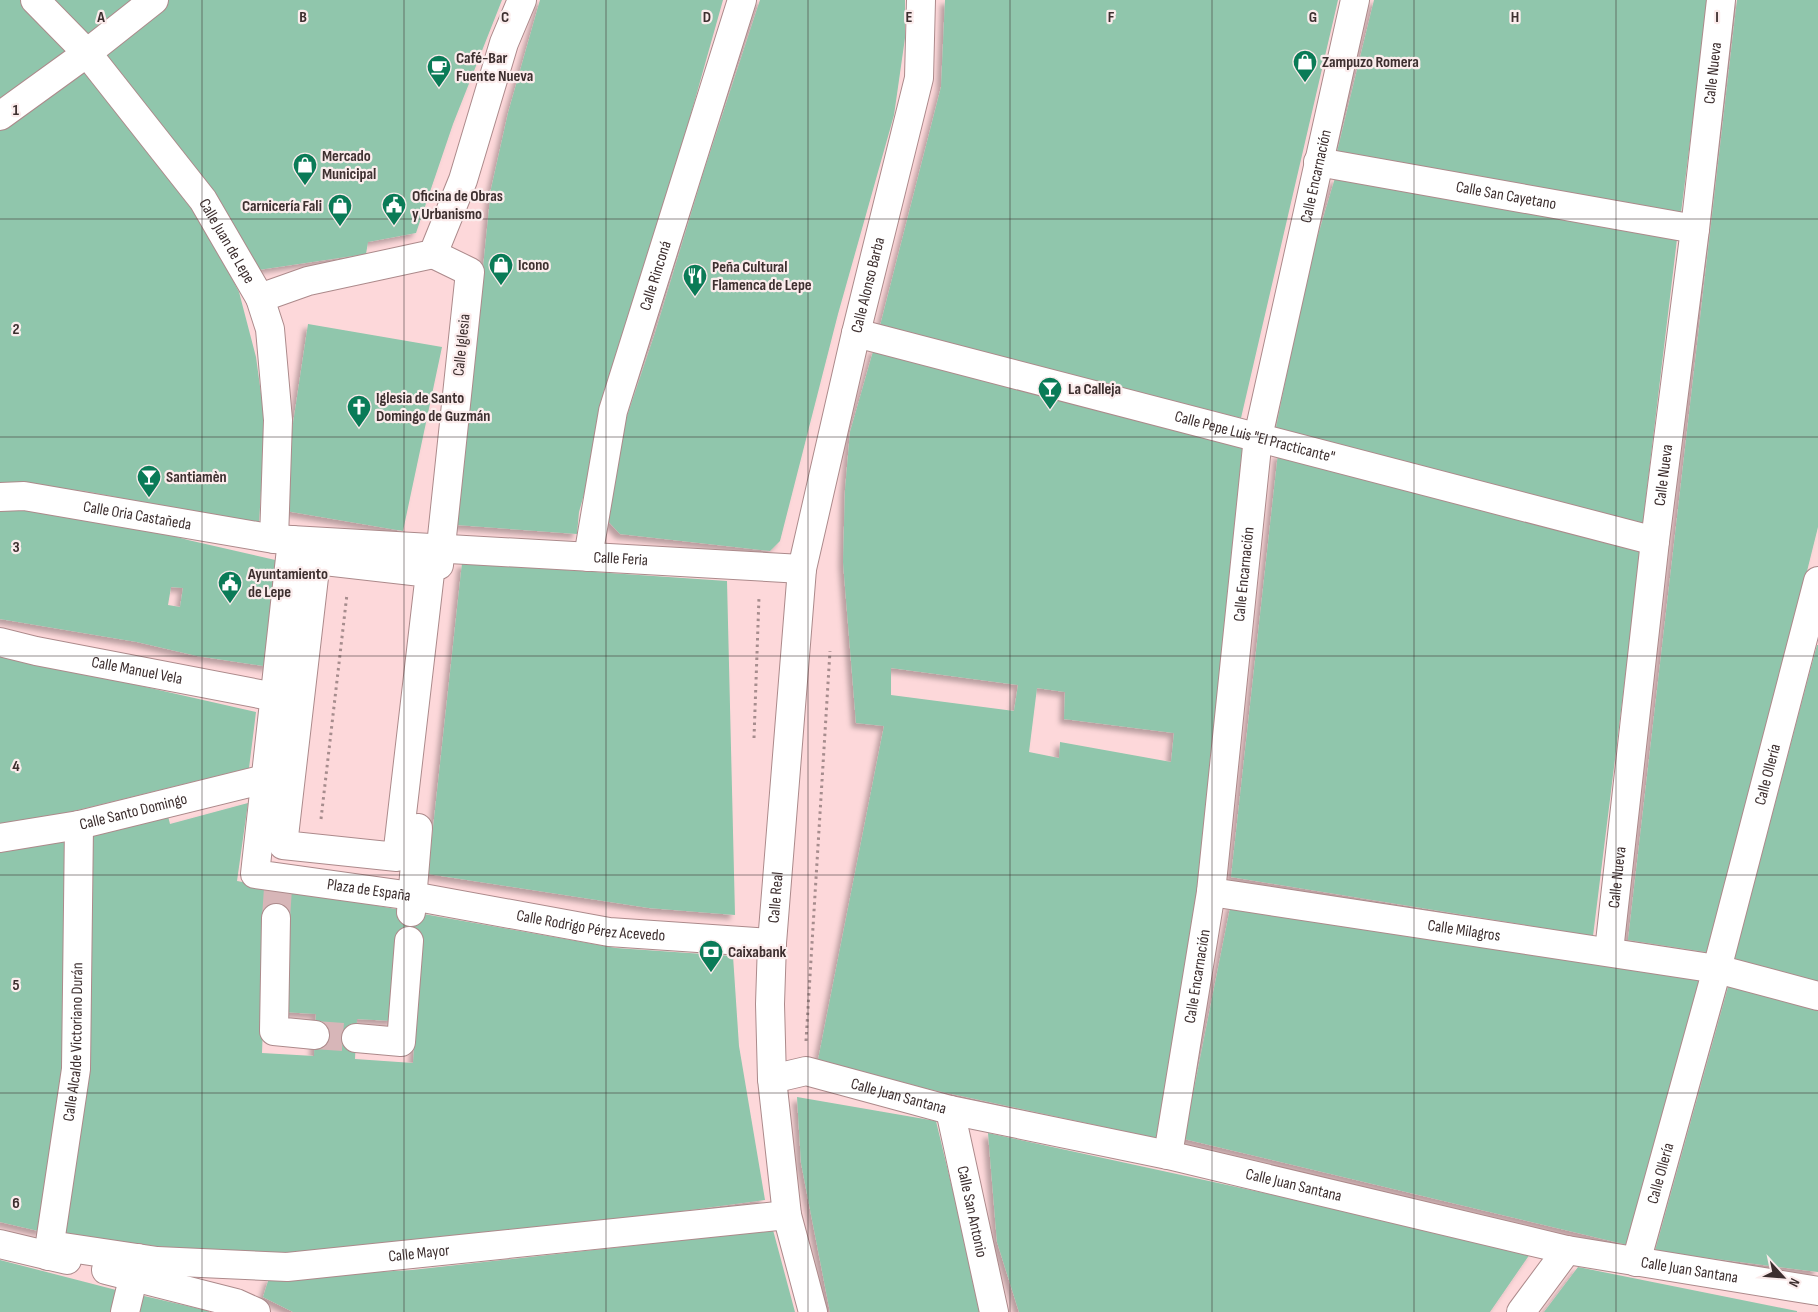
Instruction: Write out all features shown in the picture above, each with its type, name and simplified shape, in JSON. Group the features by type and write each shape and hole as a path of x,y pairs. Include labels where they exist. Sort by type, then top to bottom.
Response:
{"street":[{"name":"Calle Juan de Lepe","path":"35,0 87,53 203,200 260,298 270,329 278,420 283,540"},
{"path":"0,116 87,53 154,0"},
{"path":"260,298 308,281 433,254 463,180 504,43 522,0"},
{"name":"Calle Rinconá","path":"588,557 613,411 742,0"},
{"name":"Calle Alonso Barba","path":"802,569 856,333 919,78 921,0"},
{"name":"Calle Encarnación","path":"1168,1155 1211,892 1258,437 1354,0"},
{"name":"Calle Nueva","path":"1609,951 1655,541 1695,229 1721,0"},
{"name":"Calle San Cayetano","path":"1318,162 1695,229"},
{"name":"Calle Iglesia","path":"433,254 470,272 441,549"},
{"name":"Calle Pepe Luis \"El Practicante\"","path":"856,333 1655,541"},
{"name":"Calle Oria Castañeda","path":"0,497 24,496 283,540"},
{"path":"283,540 441,549"},
{"name":"Plaza de España","path":"283,540 275,697 255,874 278,883 411,904 441,549"},
{"name":"Calle Feria","path":"441,549 802,569"},
{"name":"Plaza de España","path":"316,560 430,573 397,857 317,848 283,844 316,560"},
{"name":"Calle Real","path":"802,569 772,943 770,1004 772,1079 788,1215 813,1312"},
{"name":"Calle Ollería","path":"1636,1262 1718,969 1818,580"},
{"name":"Calle Manuel Vela","path":"0,642 36,651 275,697"},
{"name":"Calle Santo Domingo","path":"0,838 78,825 265,779"},
{"name":"Calle Alcalde Victoriano Durán","path":"49,1250 76,1068 78,825"},
{"name":"Calle Milagros","path":"1211,892 1718,969"},
{"name":"Calle Rodrigo Pérez Acevedo","path":"411,904 610,932 772,943"},
{"path":"276,918 274,1031 315,1035"},
{"path":"356,1038 401,1042 409,941"},
{"path":"1718,969 1818,996"},
{"name":"Calle Juan Santana","path":"772,1079 806,1072 950,1110 1168,1155 1567,1250 1818,1291"},
{"name":"Calle San Antonio","path":"950,1110 994,1312"},
{"name":"Calle Mayor","path":"0,1244 49,1250 136,1267 156,1261 287,1267 788,1215"},
{"path":"1521,1312 1567,1250"},
{"path":"125,1312 136,1267 256,1312"}],"path":[{"path":"317,848 351,564"},
{"path":"806,1045 830,643"}],"building":[{"path":"0,0 21,0 71,49 0,100"},
{"path":"51,0 136,0 89,40"},
{"path":"167,0 502,0 453,124 416,233 368,242 366,254 258,270 216,195 103,50"},
{"path":"540,0 723,0 579,512 577,534 457,525 491,189 508,113"},
{"path":"760,0 905,0 905,38 894,115 838,314 780,541 770,551 620,534 606,519 620,437 655,333 703,174"},
{"path":"945,0 1338,0 1241,418 880,326 941,87"},
{"path":"1374,0 1708,0 1681,213 1337,152"},
{"path":"1737,0 1818,0 1818,527 1712,953 1628,940"},
{"path":"84,66 204,224 239,292 256,357 265,423 259,524 85,491 0,482 0,127"},
{"path":"1335,178 1677,239 1642,530 1276,428 1308,269"},
{"name":"Iglesia de Santo Domingo de Guzmán","path":"308,324 442,347 403,531 280,510"},
{"path":"874,348 1243,442 1194,923 1156,1138 817,1065 884,726 856,723 843,562 845,490 850,432","holes":["891,668 1018,685 1014,711 891,695","1037,688 1065,692 1064,719 1174,733 1171,762 1060,742 1059,758 1029,752"]},
{"path":"1278,453 1641,550 1593,936 1231,877"},
{"path":"36,508 119,521 188,540 284,562 270,667 197,656 137,642 0,619 0,509","holes":["171,587 183,588 180,607 168,605"]},
{"path":"462,563 727,581 735,915 649,908 428,874"},
{"path":"1818,645 1818,983 1734,960"},
{"path":"0,654 256,712 249,768 0,829"},
{"path":"248,803 237,881 616,948 733,956 739,1046 765,1200 459,1241 290,1259 64,1237 87,831 167,812 170,824","holes":["267,917 283,1012 316,1014 314,1056 262,1053","422,943 413,1063 355,1059 357,1019 393,1021"]},
{"path":"71,838 68,1018 43,1232 0,1222 0,852"},
{"path":"1231,903 1704,978 1632,1246 1184,1139"},
{"path":"1730,980 1818,1005 1818,1272 1655,1251"},
{"path":"797,1097 936,1121 982,1312 830,1312 801,1163"},
{"path":"988,1133 1532,1251 1490,1312 1019,1312 997,1242"},
{"path":"773,1230 795,1312 293,1312 263,1297 269,1278 412,1270"},
{"path":"0,1260 120,1291 115,1312 0,1312"},
{"path":"1578,1267 1797,1311 1797,1312 1544,1312"},
{"path":"140,1295 209,1311 209,1312 136,1312"}],"tunnel":[{"path":"276,918 278,888"},
{"path":"315,1035 356,1038"}],"place":[{"name":"Zampuzo Romera","path":"1305,83"},
{"name":"Café-Bar Fuente Nueva","path":"439,88"},
{"name":"Mercado Municipal","path":"305,186"},
{"name":"Oficina de Obras y Urbanismo","path":"394,226"},
{"name":"Carnicería Fali","path":"340,227"},
{"name":"Icono","path":"501,286"},
{"name":"Peña Cultural Flamenca de Lepe","path":"695,297"},
{"name":"La Calleja","path":"1050,410"},
{"name":"Iglesia de Santo Domingo de Guzmán","path":"359,428"},
{"name":"Santiamèn","path":"149,498"},
{"name":"Ayuntamiento de Lepe","path":"230,604"},
{"name":"Caixabank","path":"711,973"}]}
